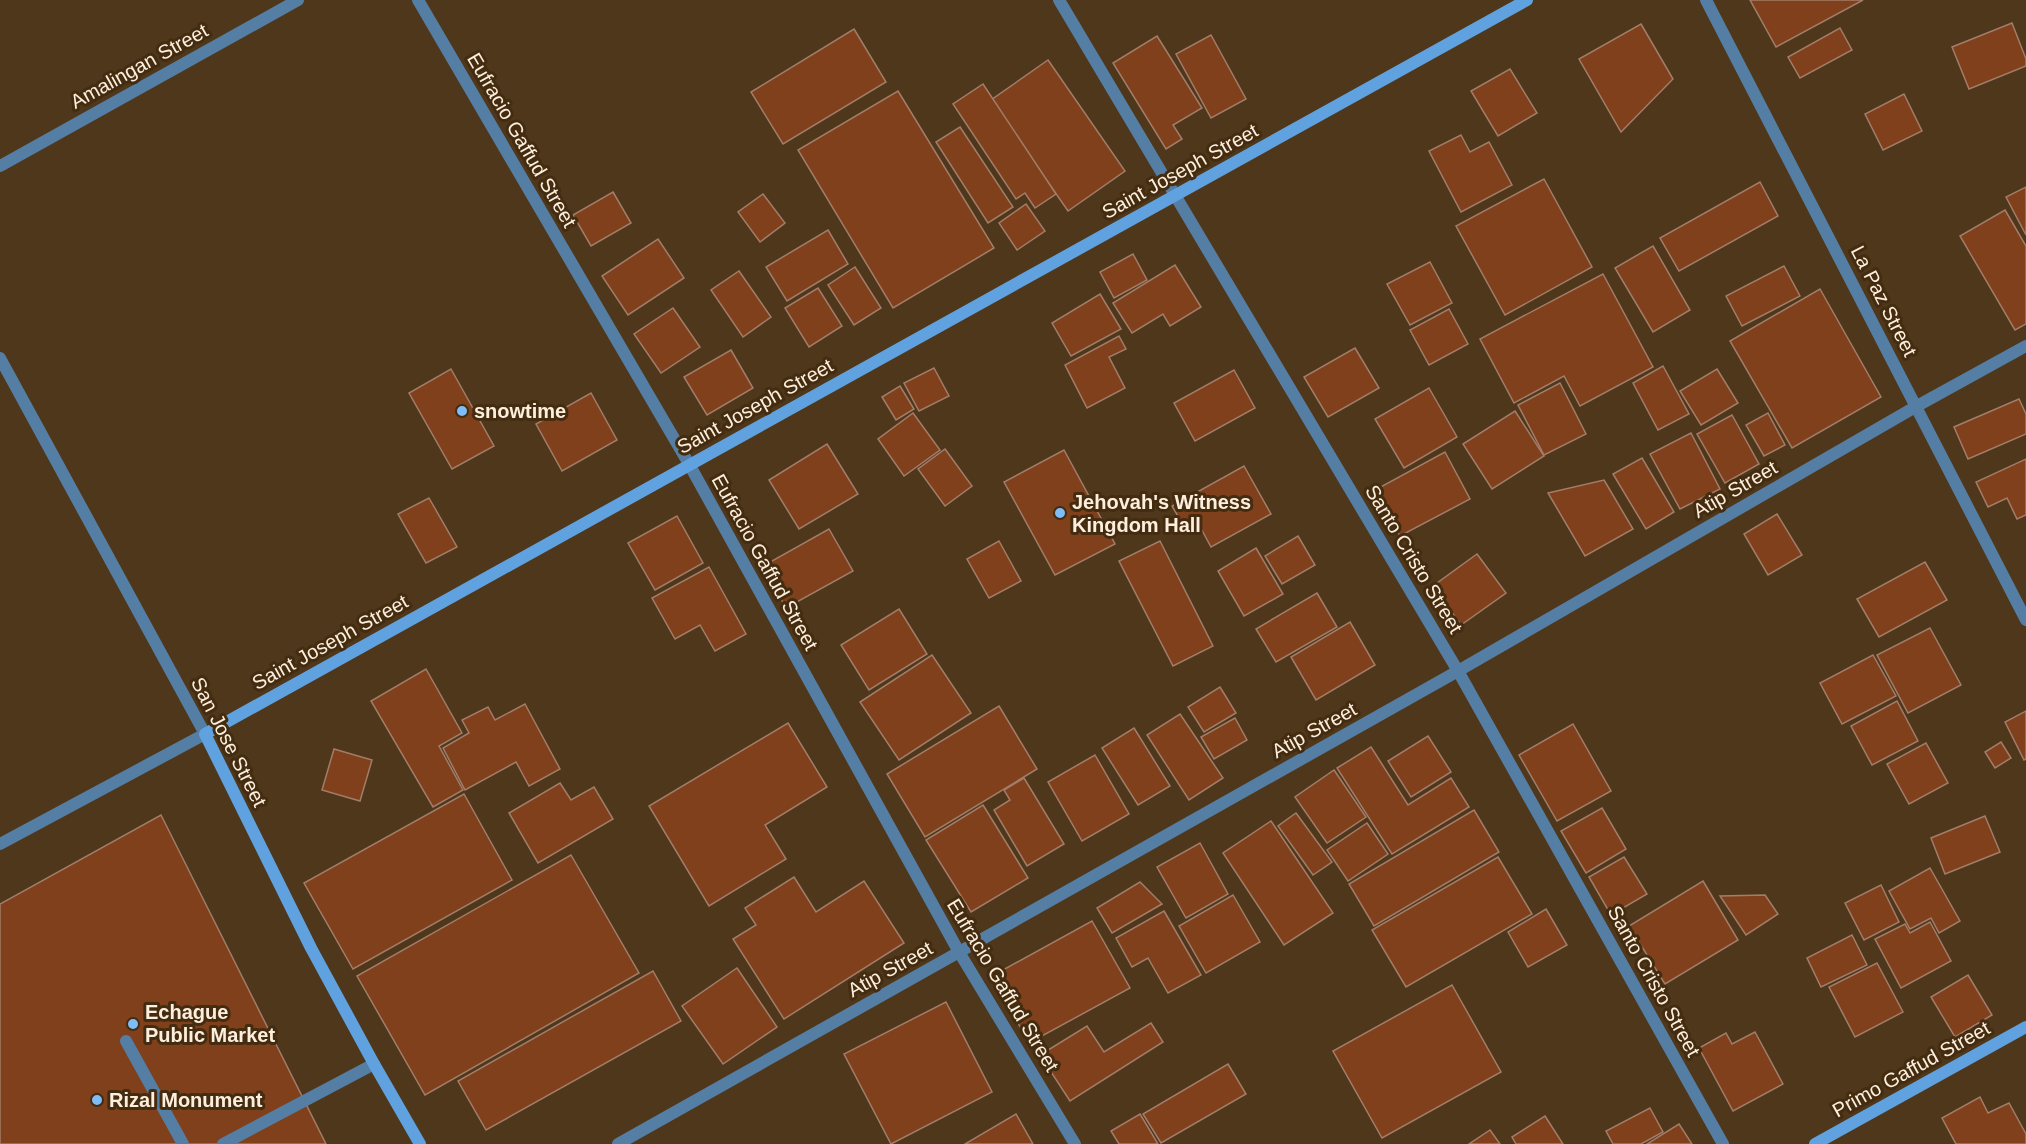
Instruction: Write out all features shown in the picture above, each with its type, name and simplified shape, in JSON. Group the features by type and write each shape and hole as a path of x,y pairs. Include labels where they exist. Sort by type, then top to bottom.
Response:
{"main road":[{"name":"Saint Joseph Street","path":"204,734 1527,0"},
{"name":"San Jose Street","path":"204,734 311,948 420,1144"},
{"name":"Primo Gaffud Street","path":"1815,1144 2026,1027"}],"street":[{"name":"Amalingan Street","path":"0,166 298,0"},
{"name":"Eufracio Gaffud Street","path":"418,0 689,464 959,952 1075,1144"},
{"name":"Santo Cristo Street","path":"1059,0 1458,671 1723,1144"},
{"name":"La Paz Street","path":"1706,0 2026,621"},
{"name":"Atip Street","path":"618,1144 1458,671 1917,406 2026,346"},
{"name":"San Jose Street","path":"0,358 204,734"},
{"name":"Saint Joseph Street","path":"0,844 204,734"},
{"path":"126,1041 183,1144"},
{"path":"223,1144 374,1064"}],"building":[{"path":"1750,0 1863,0 1776,47"},
{"path":"2012,23 2026,59 2026,66 1969,89 1952,47"},
{"path":"1641,24 1673,79 1621,132 1579,59"},
{"path":"1840,28 1852,50 1800,78 1788,57"},
{"path":"854,29 886,82 783,144 751,92"},
{"path":"1211,35 1246,99 1211,118 1176,54"},
{"path":"1157,36 1202,108 1173,125 1182,139 1166,149 1113,63"},
{"path":"1048,60 1125,171 1068,211 991,100"},
{"path":"1510,69 1537,113 1498,136 1471,91"},
{"path":"983,84 1056,194 1035,208 1025,193 1016,199 953,104"},
{"path":"898,91 994,248 893,308 798,150"},
{"path":"1904,94 1922,131 1883,150 1865,114"},
{"path":"960,127 1013,207 988,223 936,142"},
{"path":"1461,135 1470,152 1489,142 1512,185 1461,212 1429,151"},
{"path":"1544,179 1592,267 1505,315 1456,226"},
{"path":"1760,182 1778,216 1679,271 1660,238"},
{"path":"2026,187 2026,235 2006,197"},
{"path":"613,192 631,223 591,246 573,215"},
{"path":"763,194 785,223 760,242 738,212"},
{"path":"1026,204 1045,231 1017,250 999,223"},
{"path":"2005,210 2026,246 2026,324 2015,330 1960,236"},
{"path":"828,230 848,264 787,301 766,267"},
{"path":"658,239 684,278 628,315 602,276"},
{"path":"1653,246 1690,310 1653,332 1615,268"},
{"path":"1133,254 1147,280 1114,298 1100,272"},
{"path":"1430,262 1452,303 1410,325 1387,284"},
{"path":"1175,265 1201,307 1170,326 1163,314 1132,333 1113,303"},
{"path":"1784,266 1800,296 1742,326 1726,296"},
{"path":"855,267 881,308 854,325 828,285"},
{"path":"739,271 771,317 743,337 711,290"},
{"path":"1603,274 1653,367 1580,406 1564,376 1514,403 1480,339"},
{"path":"818,288 842,326 809,347 785,308"},
{"path":"1820,289 1881,397 1792,448 1730,341"},
{"path":"1100,294 1121,329 1071,356 1052,323"},
{"path":"673,308 700,347 661,373 634,334"},
{"path":"1449,309 1468,344 1429,365 1410,330"},
{"path":"1119,336 1126,349 1109,357 1125,388 1087,408 1065,365"},
{"path":"1355,348 1379,388 1328,417 1304,377"},
{"path":"731,350 753,388 707,415 684,377"},
{"path":"1663,366 1689,414 1658,430 1633,383"},
{"path":"934,368 949,396 919,411 904,383"},
{"path":"451,369 494,446 452,469 409,393"},
{"path":"1717,369 1738,403 1701,425 1680,391"},
{"path":"1234,370 1255,408 1195,441 1174,403"},
{"path":"1560,383 1586,434 1544,455 1518,405"},
{"path":"900,386 914,409 896,420 882,397"},
{"path":"1429,388 1457,437 1404,468 1375,419"},
{"path":"591,393 617,440 562,471 536,424"},
{"path":"2019,399 2026,414 2026,434 1968,459 1954,427"},
{"path":"1515,411 1544,456 1492,489 1463,444"},
{"path":"913,413 940,450 904,476 878,439"},
{"path":"1768,413 1785,445 1764,456 1746,425"},
{"path":"1732,415 1759,464 1725,483 1697,434"},
{"path":"1691,433 1720,489 1680,509 1650,454"},
{"path":"827,444 858,494 799,529 769,480"},
{"path":"945,449 972,486 945,506 918,469"},
{"name":"Jehovah's Witness Kingdom Hall","path":"1064,450 1115,544 1055,575 1004,482"},
{"path":"1445,452 1470,499 1400,536 1375,490"},
{"path":"1642,458 1674,512 1646,529 1613,474"},
{"path":"2026,459 2026,515 2017,519 2007,498 1988,507 1976,482"},
{"path":"1244,466 1271,514 1211,547 1198,523 1186,530 1172,506"},
{"path":"1604,480 1633,529 1585,556 1548,493"},
{"path":"429,498 457,547 426,563 398,514"},
{"path":"1777,514 1802,555 1768,575 1744,534"},
{"path":"677,516 703,563 655,590 628,543"},
{"path":"829,529 853,571 786,608 763,566"},
{"path":"1298,536 1315,565 1282,584 1265,556"},
{"path":"999,541 1021,581 989,598 967,559"},
{"path":"1160,541 1213,646 1173,666 1119,561"},
{"path":"1256,548 1283,594 1244,616 1218,571"},
{"path":"1477,554 1506,593 1461,625 1433,586"},
{"path":"1925,562 1947,600 1879,637 1857,599"},
{"path":"709,567 746,634 715,651 700,625 675,639 652,598"},
{"path":"1317,593 1337,627 1276,662 1256,629"},
{"path":"899,609 927,654 869,690 841,645"},
{"path":"1350,622 1375,665 1316,700 1291,657"},
{"path":"1930,628 1961,685 1908,713 1877,655"},
{"path":"932,655 971,713 899,760 860,702"},
{"path":"1873,655 1896,696 1842,724 1820,683"},
{"path":"426,669 462,733 439,746 463,790 433,807 371,701"},
{"path":"1220,687 1236,713 1204,732 1188,707"},
{"path":"1897,701 1918,741 1872,765 1851,726"},
{"path":"525,704 560,769 529,786 516,762 465,790 443,748 469,733 462,720 488,707 495,720"},
{"path":"999,706 1037,769 925,837 887,774"},
{"path":"2026,711 2026,759 2024,760 2005,722"},
{"path":"1180,714 1223,778 1189,800 1147,735"},
{"path":"1235,718 1247,740 1214,759 1201,737"},
{"path":"788,723 827,787 765,825 786,859 709,906 649,806"},
{"path":"1573,724 1611,791 1557,821 1519,755"},
{"path":"1134,728 1170,786 1138,805 1102,748"},
{"path":"1428,736 1451,772 1411,797 1388,761"},
{"path":"2001,742 2011,758 1995,768 1985,752"},
{"path":"1926,743 1948,783 1909,804 1887,764"},
{"path":"1371,747 1408,805 1451,778 1469,807 1392,854 1337,768"},
{"path":"334,749 372,760 360,801 322,790"},
{"path":"1095,755 1129,814 1082,841 1048,782"},
{"path":"1334,770 1366,817 1327,843 1295,797"},
{"path":"1024,778 1064,844 1027,866 994,810 1010,800 1004,790"},
{"path":"560,783 571,800 594,787 613,819 538,863 509,813"},
{"path":"464,794 512,880 353,969 304,883"},
{"path":"983,805 1028,878 971,912 926,840"},
{"path":"1602,808 1626,849 1586,873 1561,831"},
{"path":"1474,810 1499,852 1374,926 1349,884"},
{"path":"1296,813 1332,862 1313,875 1278,826"},
{"name":"Echague Public Market","path":"161,815 326,1144 0,1144 0,904"},
{"path":"1985,816 2000,852 1945,874 1931,838"},
{"path":"1271,821 1333,913 1284,945 1223,853"},
{"path":"1367,823 1388,854 1348,881 1327,850"},
{"path":"1200,843 1228,894 1186,918 1157,867"},
{"path":"571,855 639,973 425,1095 357,976"},
{"path":"1498,857 1532,914 1406,987 1372,930"},
{"path":"1624,857 1647,894 1611,915 1589,877"},
{"path":"1930,868 1960,921 1939,933 1931,918 1910,929 1889,891"},
{"path":"794,877 816,912 864,881 904,943 784,1019 733,939 756,925 745,908"},
{"path":"1703,881 1738,940 1665,984 1629,926"},
{"path":"1140,882 1162,904 1112,933 1097,908"},
{"path":"1881,885 1899,922 1864,940 1845,903"},
{"path":"1233,895 1260,942 1206,973 1179,926"},
{"path":"1765,895 1778,914 1746,935 1720,896"},
{"path":"1546,909 1567,945 1528,967 1508,932"},
{"path":"1164,911 1201,975 1168,993 1148,958 1132,967 1116,938"},
{"path":"1092,921 1130,988 1029,1043 992,976"},
{"path":"1930,922 1951,961 1901,988 1875,939 1905,924 1910,933"},
{"path":"1852,935 1867,965 1821,987 1807,958"},
{"path":"1877,963 1903,1012 1855,1037 1829,987"},
{"path":"737,968 777,1027 723,1064 682,1006"},
{"path":"653,971 681,1021 486,1130 458,1081"},
{"path":"1968,975 1992,1015 1955,1037 1931,997"},
{"path":"1452,985 1501,1072 1382,1138 1333,1051"},
{"path":"946,1002 992,1092 891,1144 844,1054"},
{"path":"1151,1023 1163,1042 1070,1101 1040,1055 1087,1026 1104,1052"},
{"path":"1755,1032 1783,1084 1733,1111 1699,1048 1726,1033 1732,1044"},
{"path":"1228,1064 1246,1094 1161,1143 1143,1114"},
{"path":"1980,1097 1988,1113 2009,1103 2026,1134 2026,1144 1956,1144 1942,1118"},
{"path":"1650,1108 1663,1132 1641,1144 1613,1144 1606,1131"},
{"path":"1016,1114 1033,1144 965,1144"},
{"path":"1140,1114 1158,1144 1119,1144 1111,1131"},
{"path":"1545,1116 1563,1144 1516,1144 1512,1137"},
{"path":"1679,1124 1692,1144 1647,1144"},
{"path":"1490,1130 1500,1144 1469,1144"}],"place":[{"name":"snowtime","path":"462,411"},
{"name":"Jehovah's Witness Kingdom Hall","path":"1060,513"},
{"name":"Echague Public Market","path":"133,1024"},
{"name":"Rizal Monument","path":"97,1100"}]}
